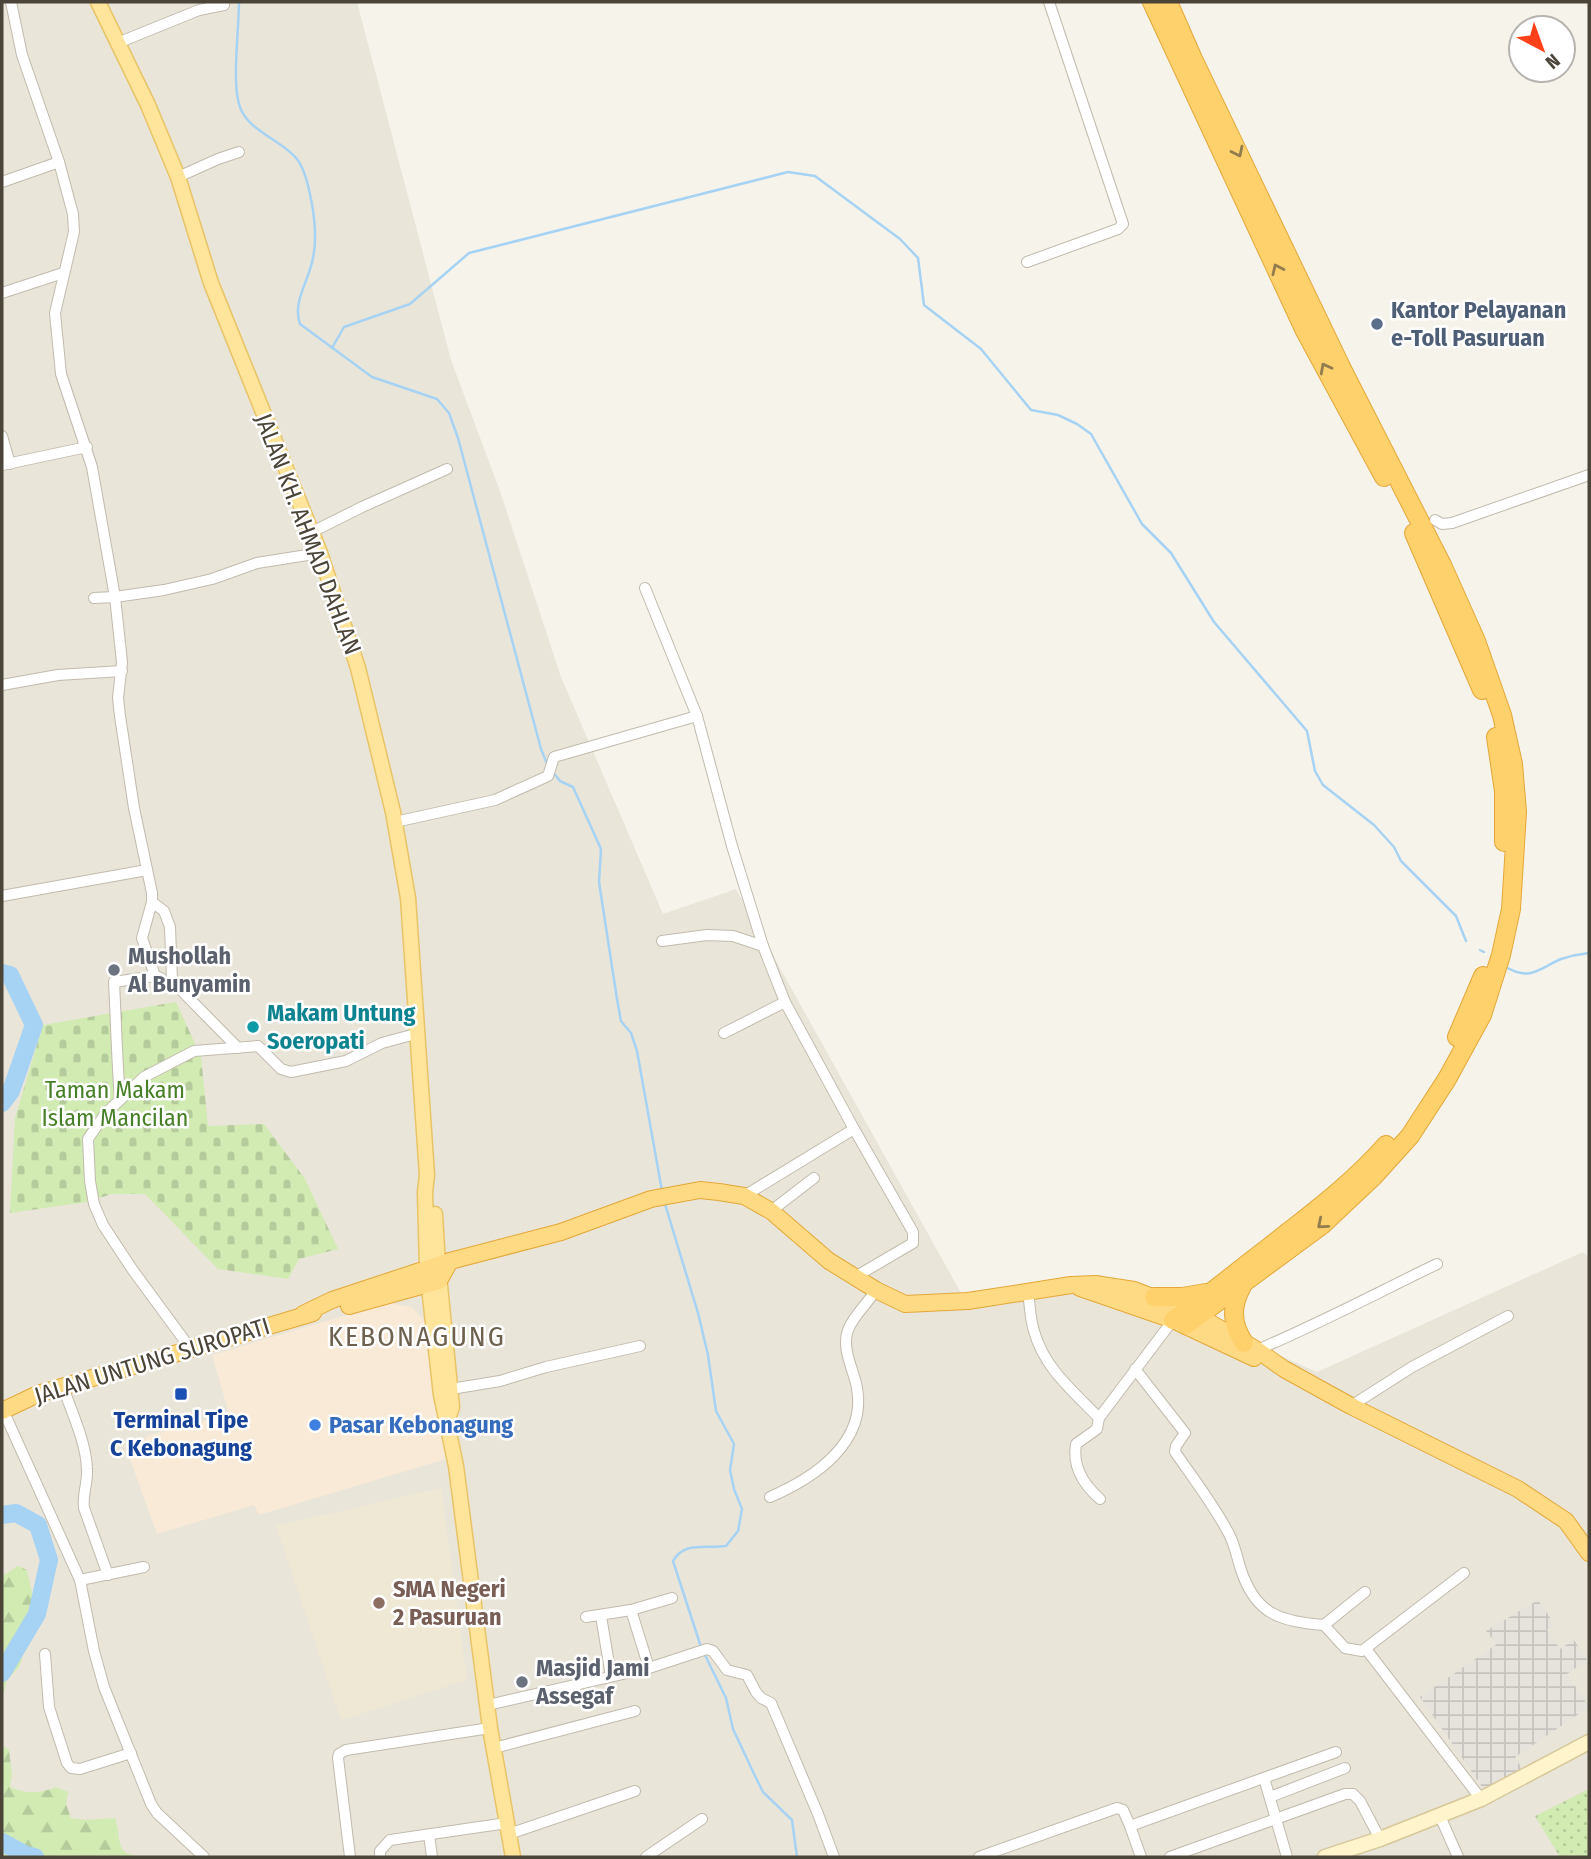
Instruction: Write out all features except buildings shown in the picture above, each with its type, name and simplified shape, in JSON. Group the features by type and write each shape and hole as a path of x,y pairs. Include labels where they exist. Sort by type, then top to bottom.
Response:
{"highway":[{"path":"1152,2 1305,331 1412,530 1487,702 1495,732 1504,790 1502,881 1489,957 1467,1017 1444,1063 1405,1123 1376,1156 1303,1220 1212,1292 1186,1318"},
{"path":"1168,2 1342,369 1442,565 1476,641 1502,715 1513,764 1517,812 1511,909 1501,955 1482,1015 1447,1079 1410,1136 1373,1177 1322,1225 1242,1286 1186,1318"},
{"name":"JALAN UNTUNG SUROPATI","path":"2,1410 38,1394 190,1348 303,1314 334,1310 651,1199 700,1190 744,1196"},
{"path":"744,1196 771,1212 829,1261 905,1304 968,1301 1071,1285 1115,1286 1154,1297 1196,1296 1212,1292"},
{"path":"1071,1285 1186,1318 1251,1346 1284,1369 1351,1406 1518,1489 1548,1507 1566,1521 1589,1553"},
{"path":"1242,1286 1236,1297 1234,1322 1251,1346"},
{"path":"1154,1297 1234,1350 1284,1369"}],"main road":[{"name":"JALAN KH. AHMAD DAHLAN","path":"98,2 120,42 178,177 211,283 320,553 358,668 396,822 408,898 427,1175 433,1190 437,1272"},
{"path":"437,1272 451,1389 452,1406 447,1421"},
{"path":"437,1272 441,1395 447,1421 490,1728 513,1857"},
{"path":"1325,1857 1380,1839 1481,1799 1589,1742"}],"street":[{"path":"11,2 22,55 59,162 73,214 74,232 55,313 61,374 87,447 115,597 122,671 118,698 120,716 152,902 142,938 155,976"},
{"path":"1027,262 1118,229 1123,224 1049,2"},
{"path":"120,42 199,10 224,5"},
{"path":"178,177 239,152"},
{"path":"2,182 59,162"},
{"path":"2,293 63,272"},
{"path":"2,436 6,465 87,447"},
{"path":"312,533 362,506 447,469"},
{"path":"1435,520 1442,524 1452,523 1589,475"},
{"path":"94,597 164,590 212,579 237,568 268,560 320,553"},
{"path":"645,588 697,716 732,846 785,1002 914,1237 913,1243 906,1248 855,1278"},
{"path":"2,685 58,675 122,671"},
{"path":"396,822 495,800 548,776 554,757 697,716"},
{"path":"2,896 147,870"},
{"path":"152,902 164,911 170,927 172,981"},
{"path":"662,940 707,935 733,936 764,946"},
{"path":"120,1100 114,982 155,976 172,981 238,1048"},
{"path":"724,1033 785,1002"},
{"path":"190,1348 132,1269 103,1225 94,1204 88,1139 105,1114 144,1077 194,1051 258,1046 281,1069 291,1072 346,1061 382,1043 419,1033"},
{"path":"744,1196 854,1129"},
{"path":"771,1212 814,1178"},
{"path":"1251,1346 1335,1316 1437,1264"},
{"path":"769,1497 811,1475 837,1452 855,1427 858,1413 857,1389 846,1342 848,1329 876,1290"},
{"path":"1028,1292 1033,1330 1046,1360 1055,1373 1099,1418"},
{"path":"1351,1406 1412,1367 1508,1316"},
{"path":"1100,1499 1078,1472 1075,1451 1078,1441 1097,1429 1099,1418 1135,1369 1186,1318"},
{"path":"451,1389 500,1381 545,1367 640,1346"},
{"path":"1135,1369 1185,1433 1175,1452 1229,1532 1249,1591 1256,1601 1277,1617 1295,1623 1324,1625 1365,1592"},
{"path":"63,1387 87,1462 84,1508 108,1574"},
{"path":"2,1410 80,1580 104,1687 151,1804 157,1813 204,1857"},
{"path":"80,1580 144,1567"},
{"path":"1324,1625 1345,1648 1352,1651 1366,1649 1464,1573"},
{"path":"586,1617 631,1610 672,1598"},
{"path":"631,1610 649,1668"},
{"path":"601,1616 611,1676"},
{"path":"1366,1649 1481,1799"},
{"path":"488,1705 649,1668 703,1651 713,1651 727,1670 747,1675 761,1698 771,1703 834,1857"},
{"path":"45,1654 45,1681 50,1707 71,1768 80,1769 131,1753"},
{"path":"494,1748 635,1712"},
{"path":"350,1857 339,1754 346,1750 490,1728"},
{"path":"1129,1826 1336,1752"},
{"path":"1270,1797 1345,1769"},
{"path":"1264,1778 1287,1857"},
{"path":"380,1857 380,1851 390,1840 508,1828 635,1791"},
{"path":"1170,1857 1345,1794 1353,1794 1360,1801 1380,1839"},
{"path":"979,1857 1117,1808 1123,1810 1141,1857"},
{"path":"1440,1816 1458,1857"},
{"path":"646,1857 702,1819"},
{"path":"429,1835 432,1857"}],"shaded area":[{"path":"2,2 357,2 451,360 500,491 561,677 663,914 736,889 961,1293 1101,1275 1317,1372 1583,1252 1589,1258 1589,1857 2,1857"},
{"name":"Pasar Kebonagung","path":"387,1303 412,1307 425,1321 446,1459 259,1515 254,1505 157,1534 130,1459 147,1436 229,1414 212,1355"},
{"name":"SMA Negeri 2 Pasuruan","path":"441,1488 467,1680 341,1720 276,1526"},
{"path":"1538,1600 1555,1625 1547,1630 1560,1649 1574,1640 1587,1660 1567,1674 1589,1707 1515,1757 1524,1772 1485,1791 1420,1697 1497,1644 1486,1631"}],"green space":[{"name":"Taman Makam Islam Mancilan","path":"176,1002 201,1057 208,1126 264,1124 305,1179 338,1249 299,1259 288,1279 218,1269 145,1194 112,1194 87,1202 10,1213 15,1118 43,1025"},
{"path":"18,1566 27,1570 37,1614 43,1604 36,1628 21,1651 19,1667 7,1680 2,1698 2,1581 4,1575"},
{"path":"2,1745 9,1750 12,1775 10,1787 33,1792 56,1787 68,1792 66,1804 71,1818 115,1818 123,1850 135,1856 146,1857 2,1857"},
{"path":"1589,1789 1589,1857 1560,1857 1535,1816"}],"waterway":[{"path":"239,2 236,68 239,104 256,128 297,159 305,175 312,204 315,244 298,308 300,324 372,377 437,399 449,413 541,749 548,766"},
{"path":"332,348 344,327 410,304 469,253 788,172 815,176 900,239 918,258 924,305 981,349 1031,410 1058,415 1091,434 1142,524 1171,553 1214,622 1307,731 1315,771 1323,785 1374,825 1394,847 1401,861 1456,916 1466,941"},
{"path":"552,771 560,781 573,787 601,849 599,882 617,999 621,1021 631,1033 637,1051 662,1191"},
{"path":"1480,950 1484,952"},
{"path":"1504,966 1521,973 1534,972 1561,959 1589,953"},
{"path":"2,973 10,975 34,1025 11,1091 2,1103"},
{"path":"665,1204 698,1313 708,1355 716,1411 734,1444 730,1470 742,1509 738,1531 726,1546 689,1548 673,1561 701,1647"},
{"path":"2,1515 16,1513 38,1525 49,1560 37,1614 2,1673"},
{"path":"704,1653 726,1698 733,1729 763,1792 792,1820 797,1857"},
{"path":"2,1842 35,1857"}],"place":[{"name":"Kantor Pelayanan e-Toll Pasuruan","path":"1377,324"},
{"name":"Mushollah Al Bunyamin","path":"114,970"},
{"name":"Makam Untung Soeropati","path":"253,1027"},
{"name":"Terminal Tipe C Kebonagung","path":"181,1394"},
{"name":"Pasar Kebonagung","path":"315,1425"},
{"name":"SMA Negeri 2 Pasuruan","path":"379,1603"},
{"name":"Masjid Jami Assegaf","path":"522,1682"}],"district":[{"name":"KEBONAGUNG","path":"417,1336"}]}
